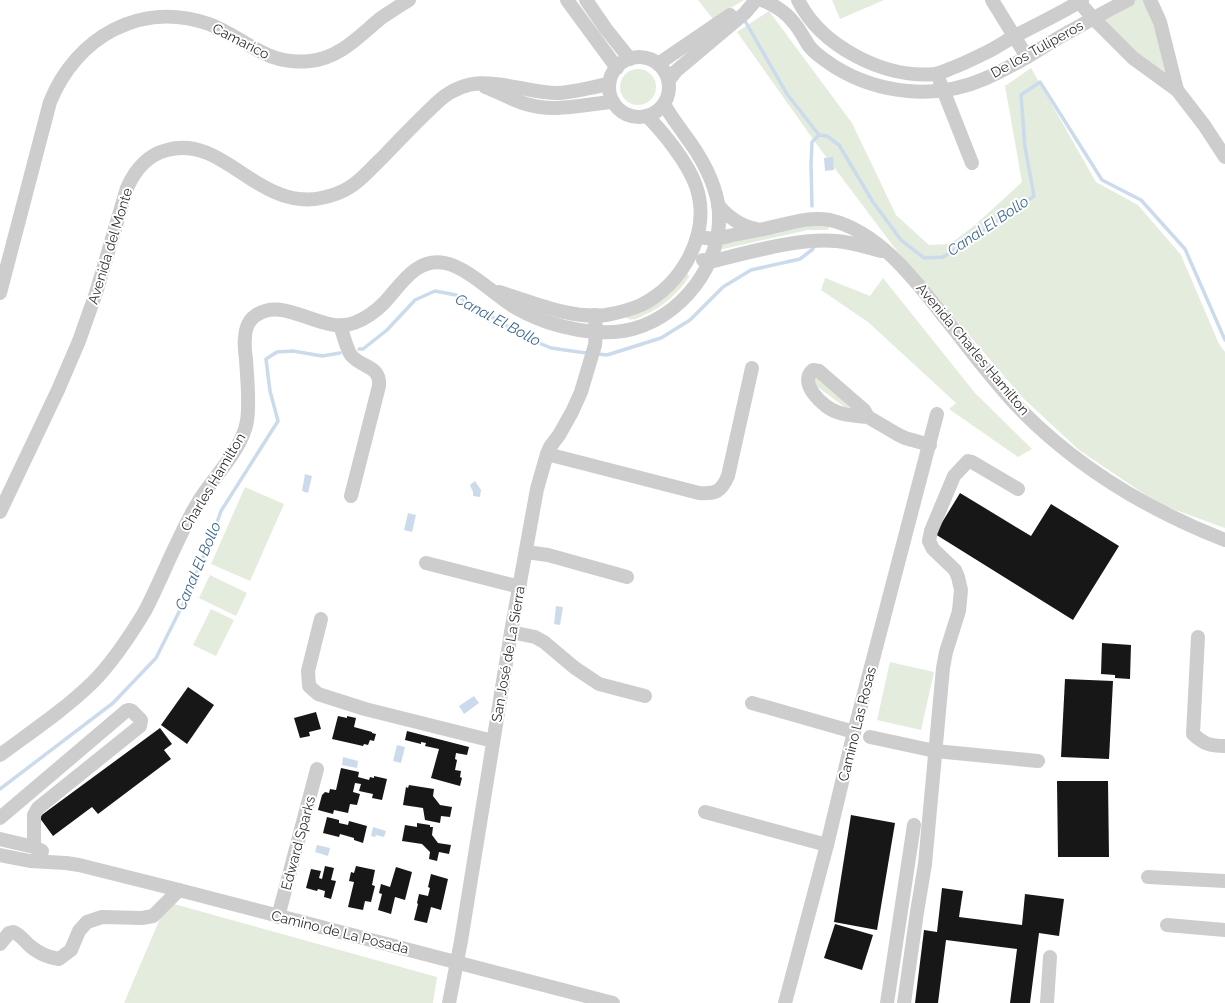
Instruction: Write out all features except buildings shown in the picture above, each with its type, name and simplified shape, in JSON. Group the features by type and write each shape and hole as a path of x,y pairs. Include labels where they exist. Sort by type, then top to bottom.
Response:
{"street":[{"name":"Camarico","path":"0,293 50,102 68,68 85,48 95,40 132,22 158,18 183,18 195,20 222,30 269,56 290,62 310,61 329,57 346,48 382,18 409,0"},
{"path":"567,0 617,68"},
{"path":"586,0 606,29 630,59"},
{"path":"658,64 755,0"},
{"path":"669,80 676,71 745,13 755,0"},
{"name":"De los Tuliperos","path":"762,0 777,7 793,22 810,47 835,66 863,81 878,86 920,92 957,88 984,79 1027,57 1093,18 1128,0"},
{"path":"992,0 1027,57"},
{"path":"1150,0 1160,22 1177,90"},
{"path":"1080,1 1093,18 1133,58 1177,90 1204,125 1225,157"},
{"name":"De los Tuliperos","path":"801,6 828,38 859,58 872,64 899,71 937,74 984,54 1014,36 1080,1"},
{"path":"801,6 810,47"},
{"path":"637,57 652,60 667,74 669,80 669,93 664,104 657,112 647,116 636,117 625,114 616,106 611,96 611,78 617,68 625,61 630,59 637,57"},
{"path":"937,74 972,163"},
{"name":"Avenida del Monte","path":"0,512 58,390 79,341 96,293 127,188 135,173 146,160 154,155 170,149 186,148 202,150 276,193 297,199 320,198 341,192 358,181 446,94 459,88 467,85 498,83 534,91 557,93 571,92 610,84"},
{"path":"475,85 492,90 525,104 544,108 565,108 613,102"},
{"path":"664,104 669,114 704,162 718,205 717,238"},
{"path":"647,116 675,150 687,167 693,179 698,194 701,211 698,237"},
{"path":"718,205 735,221 758,230"},
{"name":"Avenida Charles Hamilton","path":"698,237 717,238 813,219 829,220 857,231 897,261 914,279 1002,390 1060,446 1104,479 1126,493 1172,518 1225,540"},
{"name":"Charles Hamilton","path":"489,289 544,307 573,313 605,315 629,310 652,299 679,274 689,258 698,237"},
{"name":"Charles Hamilton","path":"0,755 68,705 93,682 119,651 145,611 195,507 207,487 229,460 242,439 247,422 248,400 244,340 249,322 256,315 264,311 278,309 287,310 324,323 340,326 351,324 372,314 411,273 419,267 428,263 446,263 456,266 513,307 530,316 579,331 596,333 623,331 638,328 650,323 674,308 692,290 710,262 717,238"},
{"name":"Avenida Charles Hamilton","path":"689,258 710,262 767,248 804,242 823,241 849,243 887,253"},
{"name":"San José de La Sierra","path":"449,1003 537,489 550,447 572,412 582,392 596,333 595,315"},
{"path":"340,326 351,355 377,374 379,379 379,386 351,496"},
{"path":"547,454 699,492 709,494 718,491 728,476 752,368"},
{"name":"Camino Las Rosas","path":"785,1003 937,414"},
{"path":"868,416 905,438 930,445"},
{"path":"904,1003 925,864 945,657 959,611 961,590 955,570 932,549 929,541 931,531 954,476 968,461 1018,489"},
{"path":"908,527 931,531"},
{"path":"526,552 548,555 627,576"},
{"path":"426,563 520,587"},
{"path":"321,619 308,671 309,686 318,694 365,709 493,741"},
{"path":"512,632 535,637 544,642 575,668 599,684 645,696"},
{"path":"1198,637 1193,734 1202,742 1215,746 1225,746"},
{"path":"752,703 854,732"},
{"path":"0,818 126,711 132,711 141,720 140,726 38,808 34,815 34,847"},
{"path":"870,737 935,751 1038,761"},
{"name":"Edward Sparks","path":"278,917 317,769"},
{"path":"705,812 827,845"},
{"path":"887,1003 914,825"},
{"name":"Camino de La Posada","path":"0,839 34,847 66,863"},
{"name":"Camino de La Posada","path":"0,855 30,861 79,865 613,1003"},
{"path":"1148,877 1225,881"},
{"path":"0,944 9,934 13,932 17,933 30,946 48,958 59,959 71,950 79,931 87,922 102,917 142,918 153,916 179,890"},
{"path":"1167,925 1225,930"},
{"path":"1047,1003 1050,957"}],"shaded area":[{"path":"698,0 744,0 713,19"},
{"path":"832,0 884,0 840,19"},
{"path":"1128,0 1150,0 1177,90 1093,18"},
{"path":"769,11 852,123 896,215 929,245 950,244 975,225 1022,182 1005,86 1031,68 1096,182 1138,205 1181,255 1219,344 1225,352 1225,528 1159,504 1079,450 1022,397 897,251 815,142 737,32"},
{"path":"642,69 651,74 655,80 655,94 651,100 642,105 634,105 625,100 621,94 620,83 625,74 631,70"},
{"path":"826,225 829,229 808,230 723,249 720,248 721,243 806,226"},
{"path":"684,274 688,274 689,277 674,295 662,305 636,319 627,318 628,315"},
{"path":"825,278 870,296 883,278 975,393 1032,449 1018,457 949,409 956,403 868,322 821,290"},
{"path":"813,376 819,377 856,409 846,408 815,385"},
{"path":"245,487 284,504 250,581 211,564"},
{"path":"210,575 247,593 236,616 199,598"},
{"path":"211,609 234,620 216,656 193,645"},
{"path":"890,662 934,672 921,730 877,720"},
{"path":"167,902 437,977 433,1003 124,1003"}],"water":[{"path":"833,157 834,170 825,171 824,158"},
{"path":"305,474 312,476 308,493 302,491"},
{"path":"475,481 481,490 480,497 473,496 470,485"},
{"path":"408,513 416,515 412,532 404,530"},
{"path":"556,606 563,607 560,625 554,624"},
{"path":"474,696 479,703 464,714 459,706"},
{"path":"397,745 405,747 401,763 393,761"},
{"path":"343,757 358,761 357,768 342,765"},
{"path":"373,827 386,831 384,837 376,835 375,837 371,836"},
{"path":"317,845 330,848 328,856 315,852"}],"waterway":[{"path":"745,21 787,94 819,135"},
{"name":"Canal El Bollo","path":"812,206 812,142 819,135 827,136 839,145 873,202 901,240 924,258 943,257 1034,196 1025,147 1021,95 1040,82 1102,180 1141,200 1185,249 1225,340"},
{"name":"Canal El Bollo","path":"599,354 607,355 661,338 690,320 723,287 751,270 800,259 813,249"},
{"name":"Canal El Bollo","path":"359,349 363,349 387,330 415,300 435,291 456,295 525,337 551,348 586,353"},
{"name":"Canal El Bollo","path":"0,789 113,703 156,658 186,598 221,511 278,421 270,391 266,359 277,352 293,351 322,356 340,353"}]}
